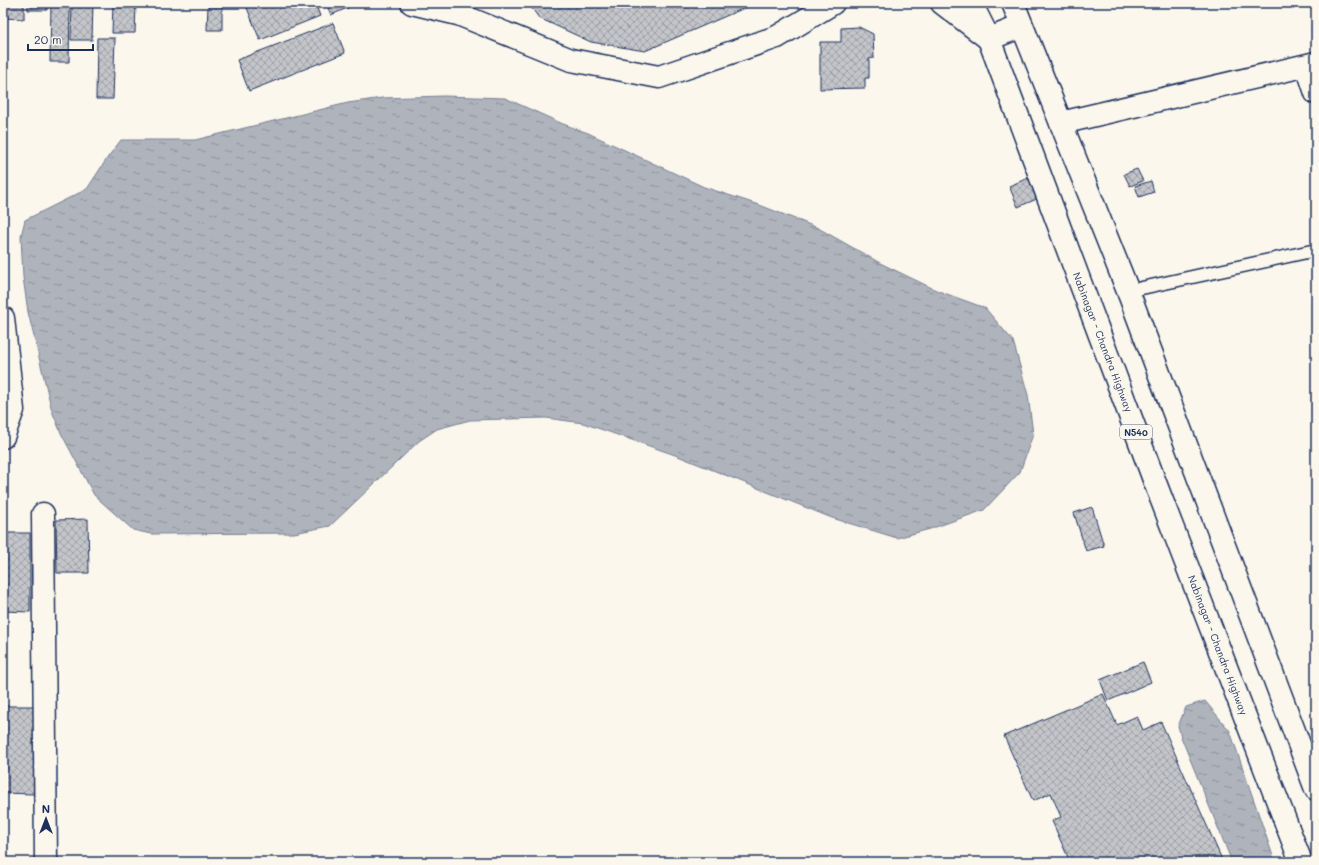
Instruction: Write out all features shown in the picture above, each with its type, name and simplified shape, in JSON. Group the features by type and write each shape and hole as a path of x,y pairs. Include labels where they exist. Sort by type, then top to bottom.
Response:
{"main road":[{"path":"412,3 458,14 571,60 659,77 777,36 833,3"},
{"path":"942,3 989,39 1022,26"},
{"name":"Nabinagar - Chandra Highway","path":"971,3 989,39 1156,485 1301,862"},
{"path":"1013,3 1128,291 1316,789"},
{"path":"1061,123 1311,65 1316,93"},
{"path":"3,318 13,410 3,437"},
{"path":"43,514 46,862"}],"lane":[{"path":"1128,291 1316,250"}],"water":[{"path":"444,96 505,98 563,124 588,133 704,187 762,206 818,228 880,263 936,290 985,308 1013,341 1028,395 1033,434 1020,472 984,510 930,529 897,538 832,518 678,456 583,423 546,418 470,420 437,429 419,441 330,526 294,533 151,534 133,530 94,495 61,433 52,411 28,312 23,277 21,236 25,220 87,189 121,140 195,140 348,103 382,98"},
{"path":"1205,701 1230,731 1275,862 1232,862 1181,737 1178,726 1186,707"}],"building":[{"path":"3,3 24,3 24,19 3,18"},
{"path":"28,3 47,3 47,10 28,10"},
{"path":"51,3 70,3 69,62 50,62"},
{"path":"72,3 93,3 92,40 71,40"},
{"path":"113,3 136,3 135,33 112,33"},
{"path":"245,3 315,3 320,16 260,40"},
{"path":"326,3 359,3 331,15"},
{"path":"528,3 756,3 645,51 591,42 539,18"},
{"path":"208,6 222,6 222,30 207,30"},
{"path":"333,23 345,53 249,91 237,60"},
{"path":"859,27 873,34 874,58 869,59 869,78 865,78 865,88 820,89 820,42 841,42 841,28"},
{"path":"97,38 115,38 113,99 96,99"},
{"path":"1137,169 1143,181 1130,186 1124,174"},
{"path":"1031,177 1039,198 1018,207 1009,186"},
{"path":"1151,181 1154,192 1139,197 1135,186"},
{"path":"1092,507 1104,546 1086,551 1074,513"},
{"path":"88,519 89,573 57,573 56,520"},
{"path":"3,533 30,533 30,612 3,611"},
{"path":"1143,662 1151,682 1108,701 1100,680"},
{"path":"1103,694 1117,725 1137,716 1143,730 1161,722 1223,862 1070,862 1052,821 1061,817 1051,793 1033,801 1004,736"},
{"path":"3,706 35,706 34,794 3,793"}]}
